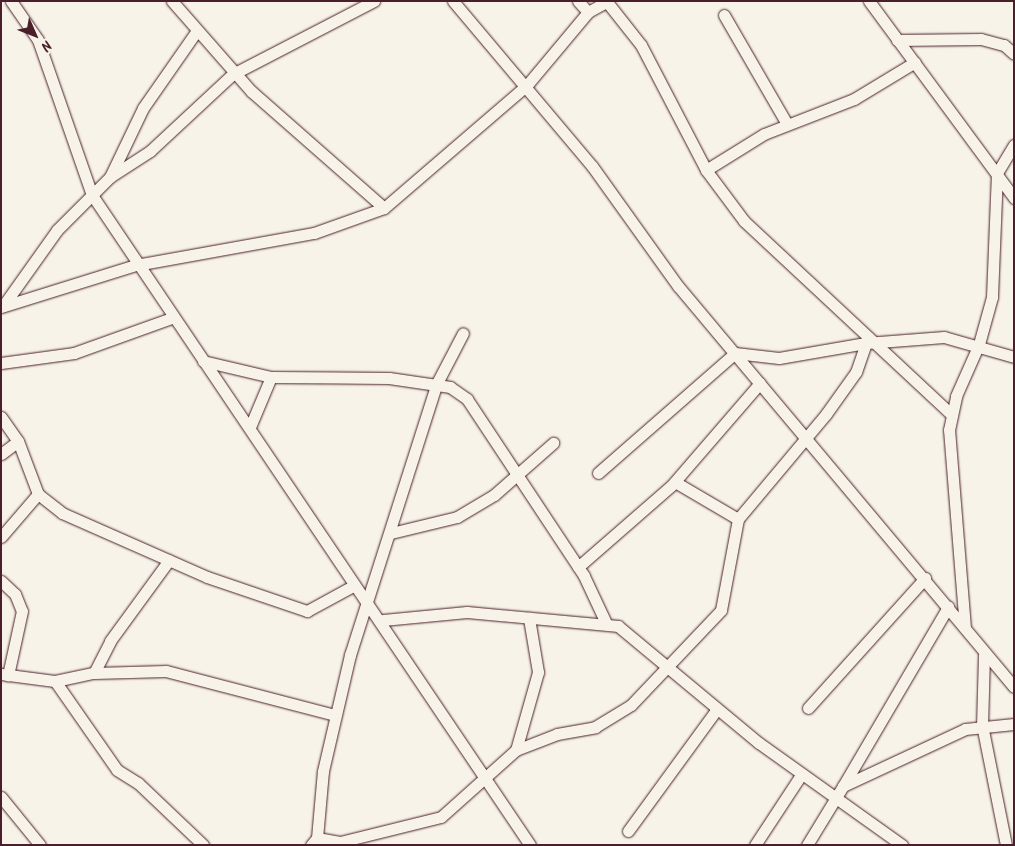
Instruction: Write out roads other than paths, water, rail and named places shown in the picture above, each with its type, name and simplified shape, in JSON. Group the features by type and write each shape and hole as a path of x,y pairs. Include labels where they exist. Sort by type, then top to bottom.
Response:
{"street":[{"path":"11,1 38,40 92,195 172,318 204,360 250,427 365,606 383,620 484,778 530,845"},
{"path":"172,1 196,32 234,74 384,208"},
{"path":"2,306 57,230 110,177 150,151 234,74 374,1"},
{"path":"453,1 492,50 527,85 678,286 925,578 984,655 1014,687"},
{"path":"578,1 588,12"},
{"path":"869,1 897,40 916,62 1014,198"},
{"path":"2,306 136,265 314,233 384,208 527,85 588,12 607,2 641,46 706,170 744,221 869,342 952,415"},
{"path":"724,15 787,124"},
{"path":"110,177 143,108 196,32"},
{"path":"897,40 981,39 1004,45 1014,54"},
{"path":"706,170 787,124 854,99 916,62"},
{"path":"965,628 951,458 952,415 979,344 992,297 997,173 1014,145"},
{"path":"1,363 74,353 172,318"},
{"path":"463,333 437,383 391,533 365,606 335,715 314,841 340,842 441,817 516,750 557,734 595,727 630,705 669,669 724,605 738,519 856,372 869,342"},
{"path":"598,473 735,353 780,358 869,342 944,337 979,344 1014,357"},
{"path":"204,360 271,377 437,383 467,399 578,567 606,623"},
{"path":"250,427 271,377"},
{"path":"578,567 675,482 760,383"},
{"path":"1,417 18,441 38,494 62,512 168,560 307,611 353,586"},
{"path":"1,454 18,441"},
{"path":"391,533 457,517 517,477 552,443"},
{"path":"675,482 738,519"},
{"path":"1,536 38,494"},
{"path":"94,674 110,641 168,560"},
{"path":"808,708 925,578"},
{"path":"1,581 15,594 22,611 4,674 55,681 94,674 166,672 335,715"},
{"path":"807,845 948,607"},
{"path":"383,620 448,612 606,623 630,633 717,710 801,775 840,791 902,845"},
{"path":"516,750 538,672 529,618"},
{"path":"984,655 982,724 1006,845"},
{"path":"55,681 117,770 138,782 203,845"},
{"path":"628,831 717,710"},
{"path":"840,791 982,724 1014,724"},
{"path":"755,845 801,775"},
{"path":"1,797 40,845"}]}
